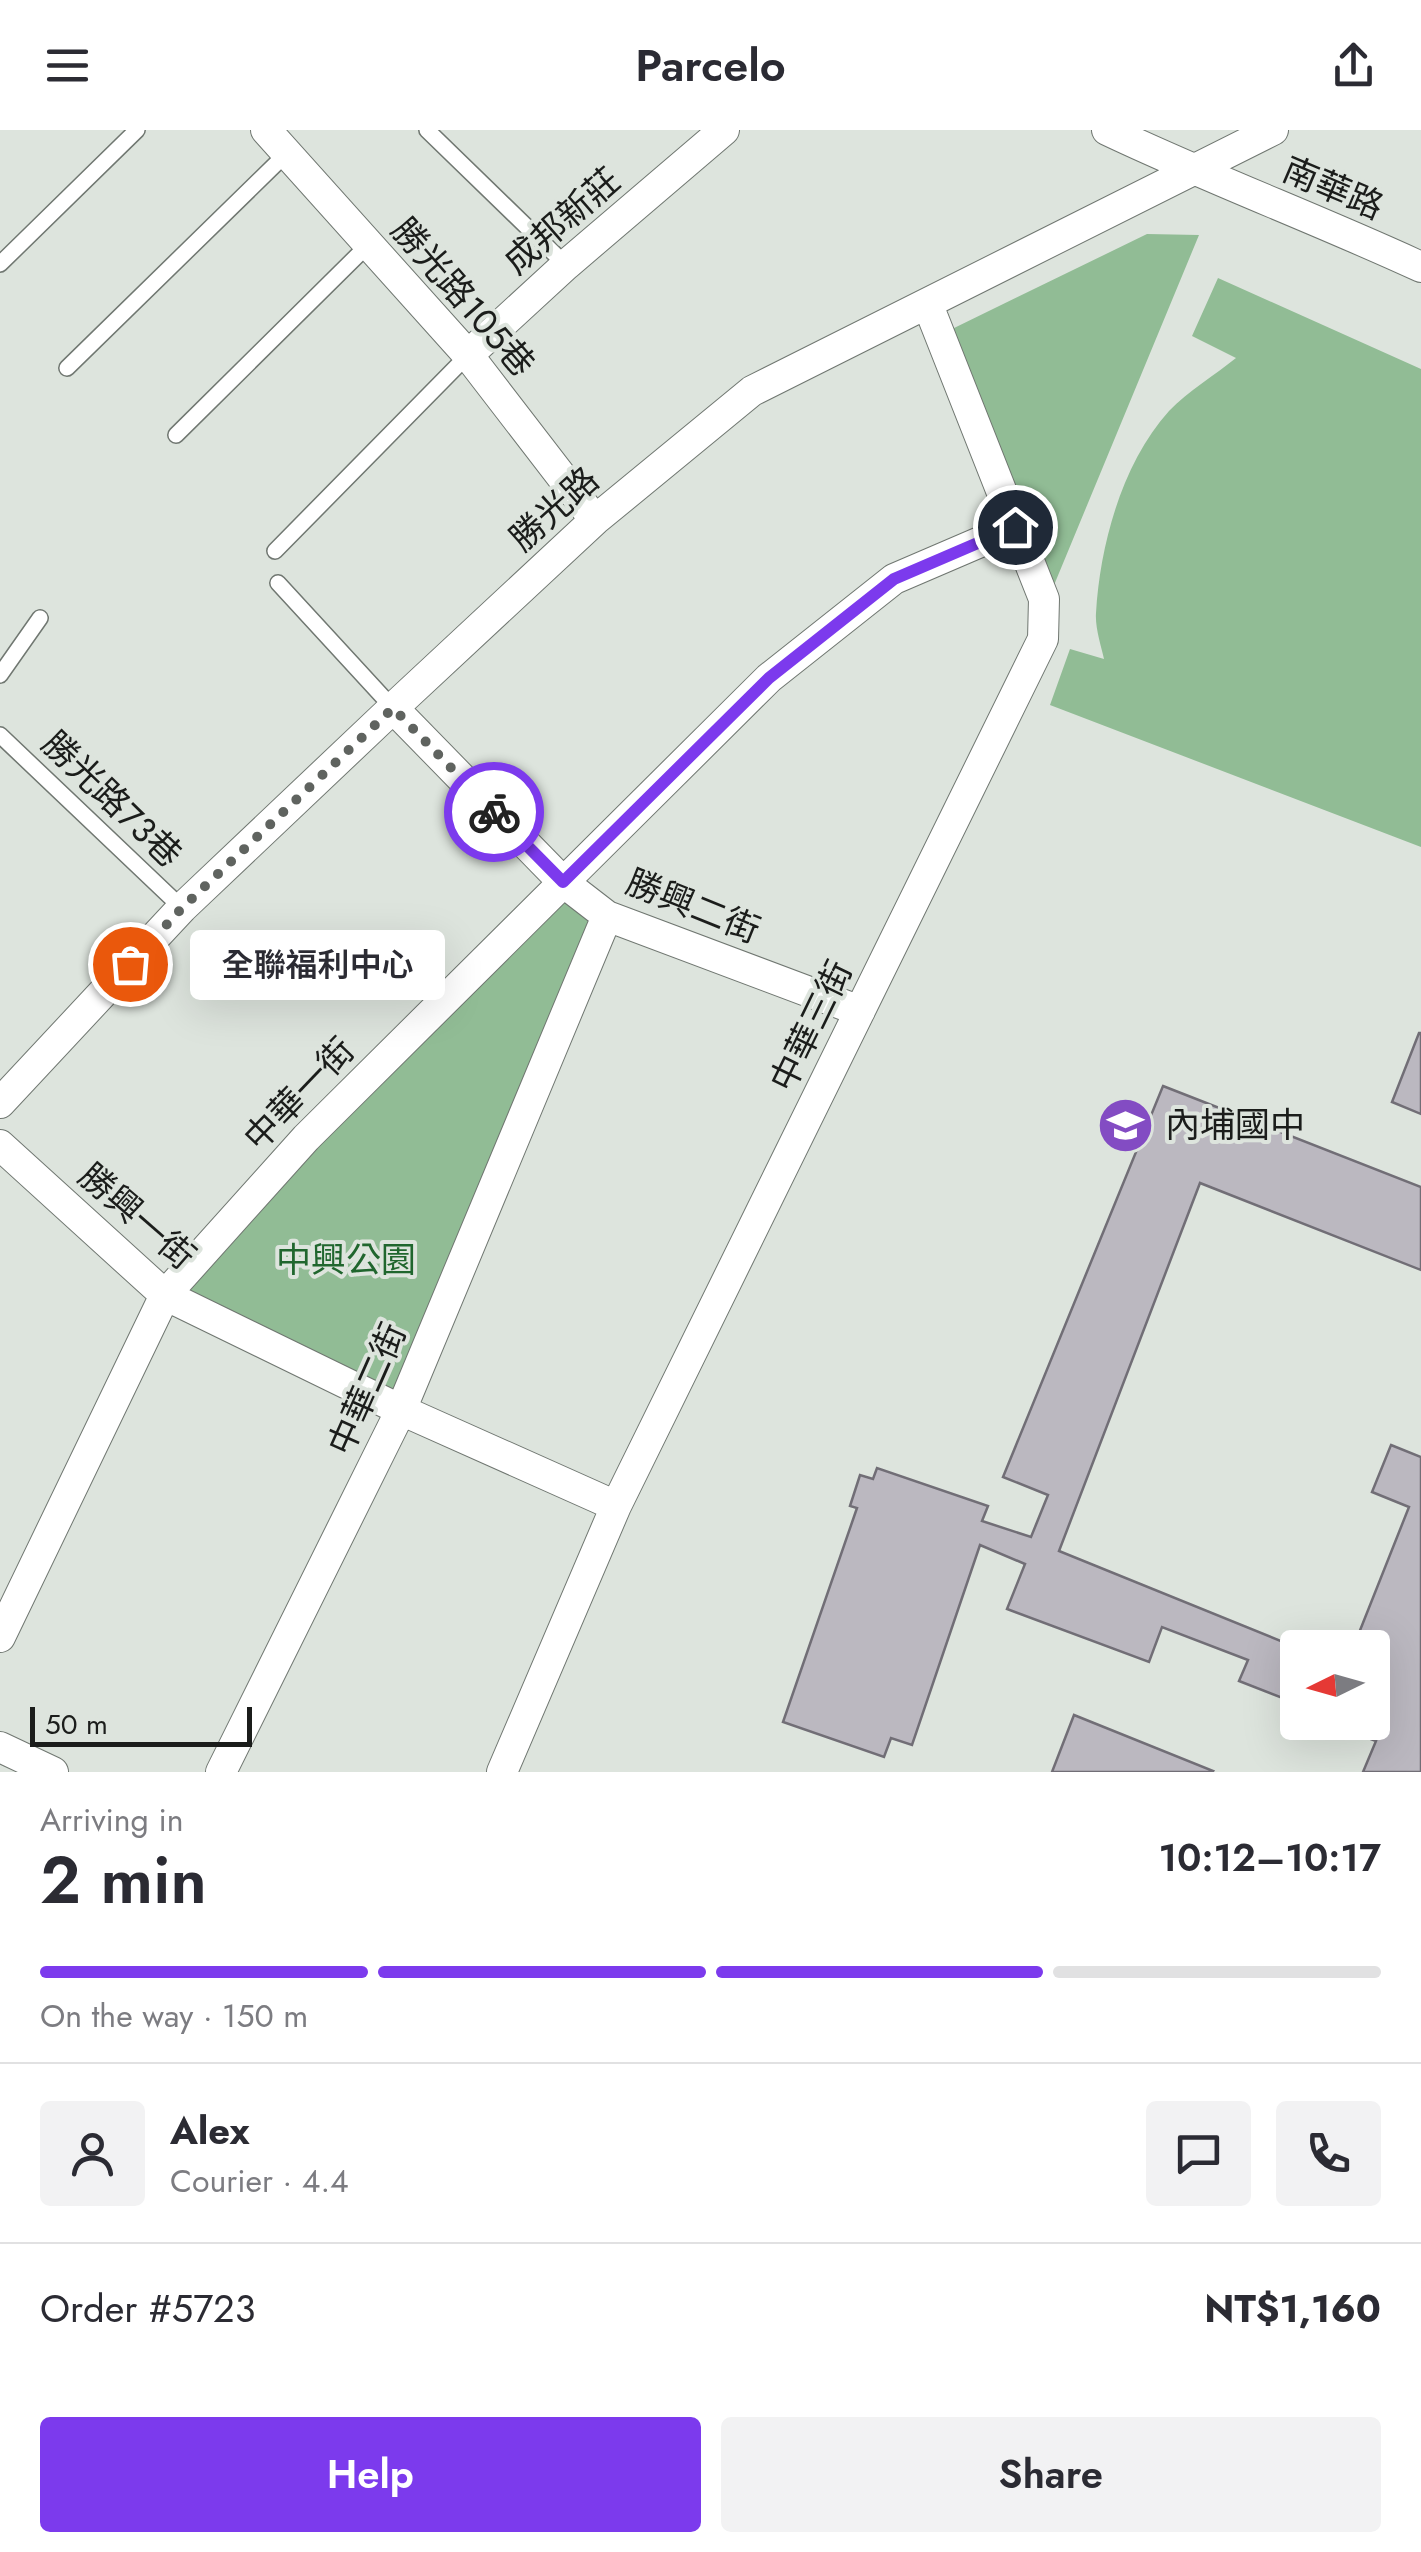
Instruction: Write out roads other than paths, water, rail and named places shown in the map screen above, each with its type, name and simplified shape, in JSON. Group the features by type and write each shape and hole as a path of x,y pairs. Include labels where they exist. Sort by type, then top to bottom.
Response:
{"street":[{"name":"勝光路105巷","path":"266,130 468,356 596,520"},
{"name":"南華路","path":"1107,130 1421,267"},
{"name":"勝光路","path":"0,1103 182,908 393,708 596,520 752,391 1273,130"},
{"name":"成邦新莊","path":"468,356 708,135"},
{"name":"中華三街","path":"502,1772 616,1506 1043,639 1044,599 928,305"},
{"name":"中華一街","path":"0,1636 165,1295 306,1138 769,678 894,579 1015,527"},
{"name":"勝興二街","path":"393,708 563,882 607,916 860,1011"},
{"name":"中華二街","path":"220,1772 402,1410 607,916"},
{"name":"勝興一街","path":"0,1145 165,1295 402,1410 616,1506"},
{"path":"0,1747 53,1772"}],"lane":[{"path":"0,264 137,130"},
{"path":"427,130 566,265"},
{"path":"68,368 287,153"},
{"path":"176,435 369,244"},
{"path":"274,551 468,356"},
{"path":"278,583 393,708"},
{"path":"0,675 40,618"},
{"name":"勝光路73巷","path":"0,734 182,908"}],"place":[{"name":"全聯福利中心","path":"130,964"},
{"name":"內埔國中","path":"1126,1125"}],"park label":[{"name":"中興公園","path":"346,1260"}]}
